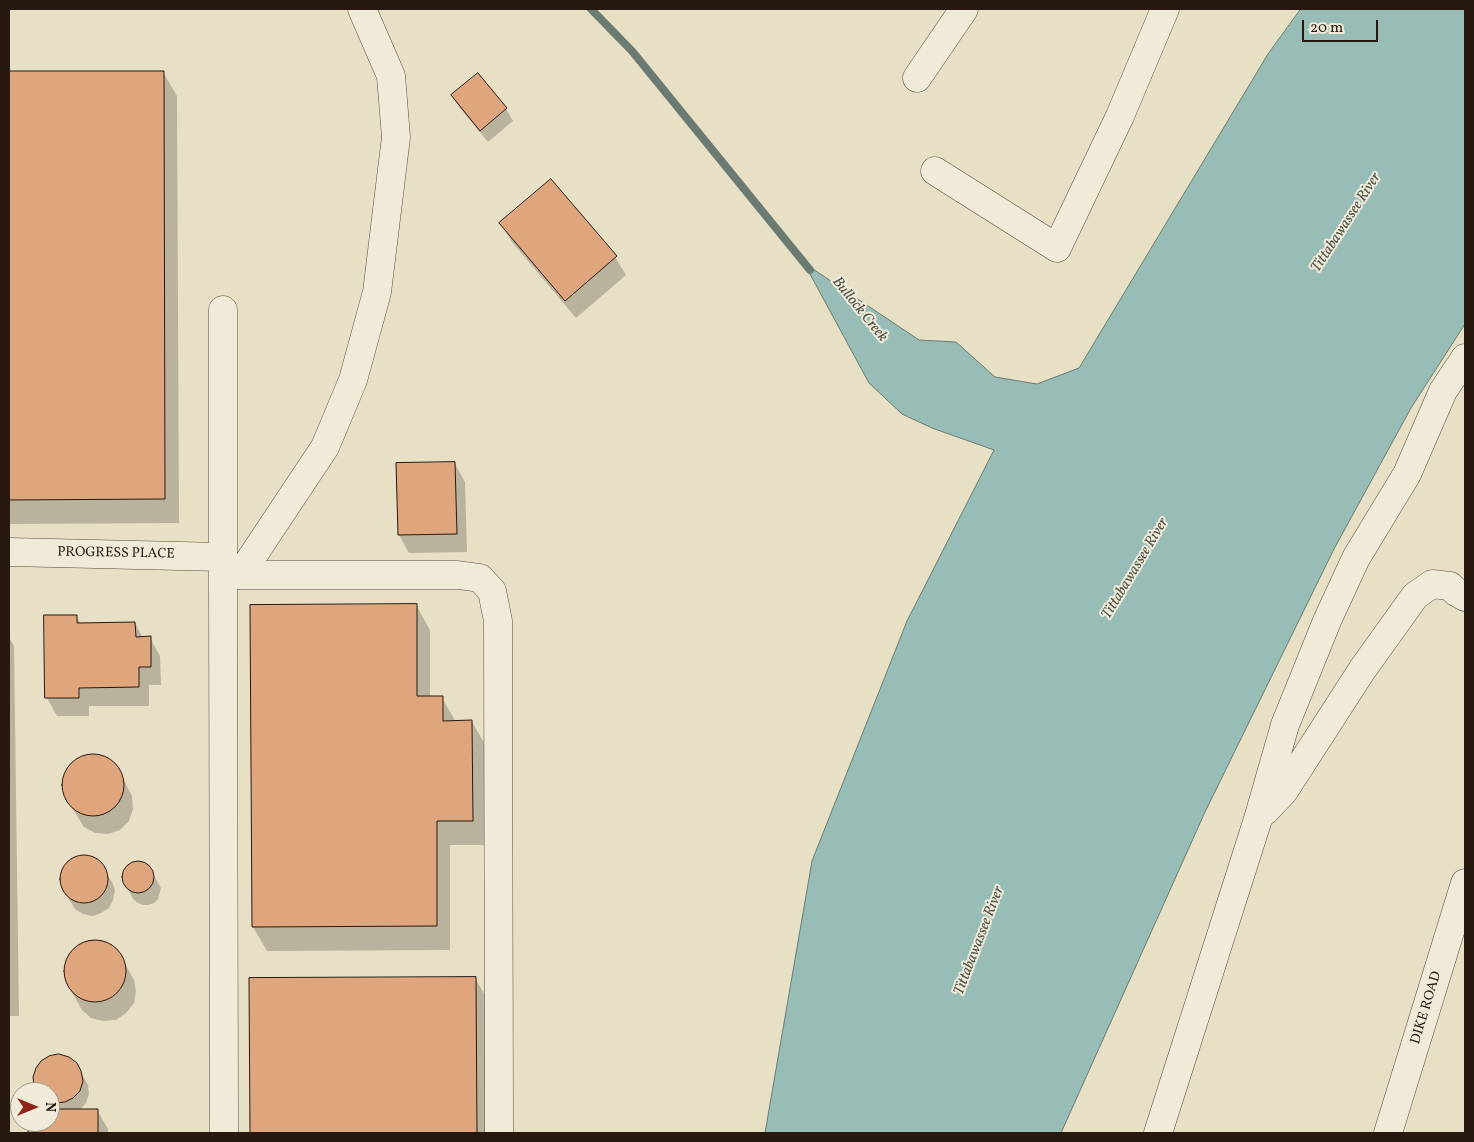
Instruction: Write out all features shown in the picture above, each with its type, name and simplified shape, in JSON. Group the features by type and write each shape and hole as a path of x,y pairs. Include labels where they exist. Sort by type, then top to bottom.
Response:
{"lane":[{"path":"229,569 325,447 353,380 377,292 396,137 391,76 362,9"},
{"path":"917,78 964,9"},
{"path":"935,172 1057,248 1120,116 1165,9"},
{"path":"223,310 229,569 224,1133"},
{"path":"1158,1133 1258,819 1285,725 1327,621 1356,558 1407,474 1443,391 1465,358"},
{"name":"PROGRESS PLACE","path":"9,552 229,569 458,575 480,578 492,591 498,621 498,1133"},
{"path":"1258,819 1284,791 1362,670 1415,596 1432,584 1450,586 1465,597"},
{"name":"DIKE ROAD","path":"1388,1133 1465,883"}],"water":[{"name":"Tittabawassee River","path":"1301,9 1465,9 1465,324 1411,408 1334,549 1205,812 1061,1133 765,1133 812,861 907,621 994,450 932,428 902,414 869,383 804,263 919,340 956,342 995,377 1037,384 1079,368 1268,54"}],"building":[{"path":"9,71 164,71 165,499 9,500"},
{"path":"478,73 507,108 480,131 451,95"},
{"path":"551,179 617,256 565,301 499,223"},
{"path":"455,462 457,534 398,535 396,463"},
{"path":"417,604 417,696 443,696 443,721 472,720 473,821 437,821 437,926 252,927 250,605"},
{"path":"44,615 77,615 77,623 135,622 136,637 151,636 151,667 139,667 139,687 79,688 79,698 45,698"},
{"path":"93,754 105,757 115,763 121,773 124,785 121,797 115,807 105,813 93,816 81,813 71,807 65,797 62,785 65,773 71,763 81,757"},
{"path":"79,855 89,855 101,862 108,874 108,884 101,896 89,903 79,903 71,899 64,892 60,884 60,874 64,866 71,859"},
{"path":"138,861 144,862 149,866 153,871 153,883 149,888 144,892 138,893 132,892 127,888 123,883 122,877 123,871 127,866 132,862"},
{"path":"89,940 101,940 117,949 124,959 126,971 124,983 117,993 101,1002 89,1002 78,997 69,988 64,977 64,965 69,954 78,945"},
{"path":"476,977 477,1133 250,1133 249,978"},
{"path":"59,1054 69,1057 77,1063 81,1071 83,1081 80,1091 73,1098 65,1102 60,1102 60,1082 34,1082 36,1068 41,1061 49,1056"},
{"path":"60,1109 98,1109 98,1133 28,1133 60,1132"}],"waterway":[{"name":"Bullock Creek","path":"591,9 632,51 810,270"}]}
